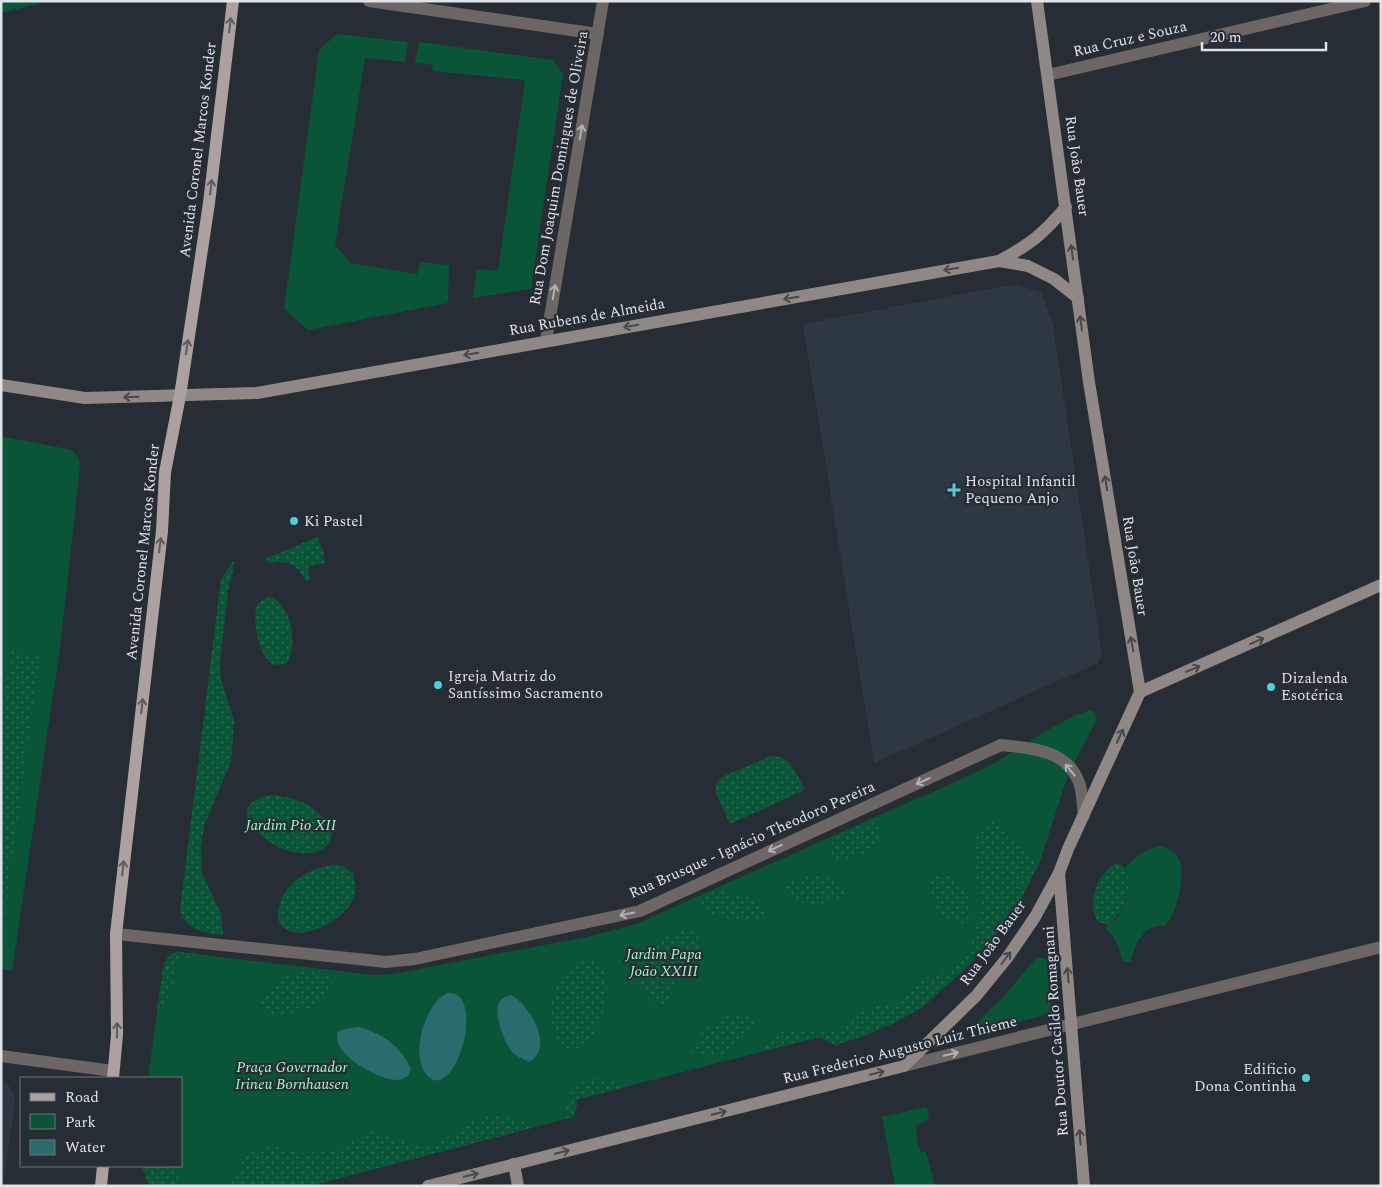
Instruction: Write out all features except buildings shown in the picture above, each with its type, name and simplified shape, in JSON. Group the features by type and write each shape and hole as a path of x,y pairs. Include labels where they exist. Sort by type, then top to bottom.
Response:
{"main road":[{"name":"Avenida Coronel Marcos Konder","path":"113,1075 117,1035 116,934 162,531 165,472 180,396 209,203 233,1"},
{"name":"Rua João Bauer","path":"904,1066 976,996 1007,958 1035,917 1060,873 1140,692 1091,391 1037,1"},
{"name":"Rua Rubens de Almeida","path":"1,385 85,398 257,393 546,340 999,261 1025,247 1047,229 1066,206"},
{"name":"Rua Rubens de Almeida","path":"999,261 1028,266 1054,279 1078,298"},
{"path":"1140,692 1381,585"},
{"name":"Rua Doutor Cacildo Romagnani","path":"1060,873 1084,1186"},
{"name":"Rua Frederico Augusto Luiz Thieme","path":"428,1186 904,1066"},
{"path":"514,1164 518,1186"},
{"path":"101,1186 103,1167"}],"street":[{"path":"369,1 598,34"},
{"name":"Rua Dom Joaquim Domingues de Oliveira","path":"546,340 603,1"},
{"name":"Rua Cruz e Souza","path":"1048,75 1365,1"},
{"name":"Rua Brusque - Ignácio Theodoro Pereira","path":"116,934 386,962 415,960 640,911 1001,745 1035,748 1059,758 1072,768 1079,782 1084,815"},
{"name":"Rua Frederico Augusto Luiz Thieme","path":"904,1066 1381,947"},
{"path":"1,1056 113,1075"}],"shaded area":[{"name":"Hospital Infantil Pequeno Anjo","path":"1015,284 1042,293 1053,325 1102,654 1098,663 874,763 803,324"},
{"path":"1,1079 11,1088 15,1101 3,1186 1,1186"}],"green space":[{"path":"1,1 51,1 1,13"},
{"path":"337,34 408,42 405,62 365,58 335,245 350,263 417,274 420,262 449,265 448,303 308,330 284,309 319,50"},
{"path":"419,42 553,60 563,74 531,289 473,298 477,269 498,271 525,80 432,71 433,65 415,63"},
{"path":"1,436 72,450 79,458 80,466 60,648 12,971 1,969"},
{"path":"317,537 323,550 325,563 308,567 310,580 306,582 299,570 288,563 266,562 265,559"},
{"path":"234,560 228,590 220,661 221,680 234,720 231,761 204,826 201,848 202,873 221,914 223,935 196,930 186,922 180,910 221,579"},
{"path":"272,597 284,609 291,627 292,646 290,655 287,663 280,665 272,664 264,655 258,641 256,627 255,614 259,602"},
{"path":"12,651 40,656 1,939 1,848 5,845 6,830 1,824 1,710"},
{"name":"Praça Governador Irineu Bornhausen","path":"1091,710 1095,713 1095,723 1068,775 1040,861 1021,899 993,939 961,973 921,1008 894,1023 836,1045 819,1037 578,1099 574,1117 310,1186 150,1186 141,1167 182,1167 182,1077 148,1077 164,963 171,954 178,952 374,975 393,974 591,936 636,924 951,784 995,763 1051,728 1076,715"},
{"path":"771,756 784,759 789,763 805,790 730,824 716,793 716,784 722,777"},
{"name":"Jardim Pio XII","path":"271,795 297,800 320,814 328,823 332,833 328,844 322,850 314,852 292,852 270,842 260,834 247,816 248,808 256,800"},
{"path":"993,819 1005,827 1026,855 1040,861 1021,899 993,939 961,973 921,1008 894,1023 866,1035 836,1045 819,1037 764,1051 770,1040 786,1030 827,1031 842,1028 868,1009 896,1002 915,983 946,971 958,963 974,938 978,918 979,896 974,864 974,849 978,834 985,821"},
{"path":"868,821 874,823 881,830 875,844 869,850 861,855 845,860 830,856 832,843 836,838"},
{"path":"1160,846 1171,850 1179,859 1181,866 1181,885 1176,905 1173,914 1164,927 1161,925 1155,926 1144,933 1134,949 1131,962 1123,962 1115,940 1106,929 1117,918 1124,907 1128,887 1125,868 1141,854"},
{"path":"1114,864 1121,864 1126,871 1128,888 1124,905 1114,920 1108,925 1098,922 1093,907 1093,898 1102,875"},
{"path":"333,865 343,866 354,874 355,893 352,902 336,918 314,930 303,933 293,932 284,928 278,919 278,913 282,898 287,890 307,873"},
{"path":"939,873 952,876 965,888 970,899 972,912 968,921 961,923 952,921 936,907 931,898 929,888 931,880"},
{"path":"809,875 833,879 844,888 844,896 831,902 816,904 800,902 787,896 784,890 788,882"},
{"path":"713,891 737,894 755,900 765,911 764,918 749,921 721,917 713,913 706,909 702,903 705,894"},
{"name":"Jardim Papa João XXIII","path":"679,931 692,932 699,936 700,950 695,959 679,975 668,1000 658,1006 647,997 641,986 642,964 647,953 656,944 667,936"},
{"path":"178,952 199,954 184,959 179,963 168,998 157,1011 164,963 171,954"},
{"path":"1039,957 1045,959 1047,963 1050,1011 1045,1015 982,1031 974,1031 976,1023 1006,994 1035,959"},
{"path":"584,961 594,961 605,974 607,994 605,1005 598,1025 587,1041 579,1048 566,1050 554,1031 551,1009 553,997 562,977 570,968"},
{"path":"297,972 315,972 330,976 334,986 316,1005 296,1013 279,1015 266,1010 261,1005 262,995 278,981"},
{"path":"731,1013 745,1014 755,1023 744,1039 737,1046 721,1055 703,1057 693,1054 691,1049 706,1028"},
{"path":"596,1077 613,1082 621,1088 578,1099 574,1117 565,1119 570,1095 587,1078"},
{"path":"927,1107 929,1120 916,1125 917,1140 921,1152 926,1152 935,1186 895,1186 882,1117"},
{"path":"497,1115 523,1121 531,1128 310,1186 225,1186 249,1155 257,1149 264,1147 271,1146 304,1153 320,1152 340,1148 373,1130 408,1143 428,1146 440,1142 474,1119"},
{"path":"141,1167 182,1167 175,1186 150,1186"}],"water":[{"path":"448,993 458,996 464,1005 466,1018 465,1033 462,1048 449,1074 440,1080 433,1080 425,1073 420,1062 421,1035 431,1009 439,999"},
{"path":"511,995 518,1000 532,1017 540,1037 540,1047 536,1056 529,1062 510,1050 501,1029 498,1006 501,1000"},
{"path":"359,1027 376,1033 396,1047 411,1069 408,1076 398,1080 379,1076 348,1057 341,1049 338,1032"}],"place":[{"name":"Hospital Infantil Pequeno Anjo","path":"954,490"},
{"name":"Ki Pastel","path":"294,521"},
{"name":"Igreja Matriz do Santíssimo Sacramento","path":"438,685"},
{"name":"Dizalenda Esotérica","path":"1271,687"},
{"name":"Edificio Dona Continha","path":"1306,1078"}]}
